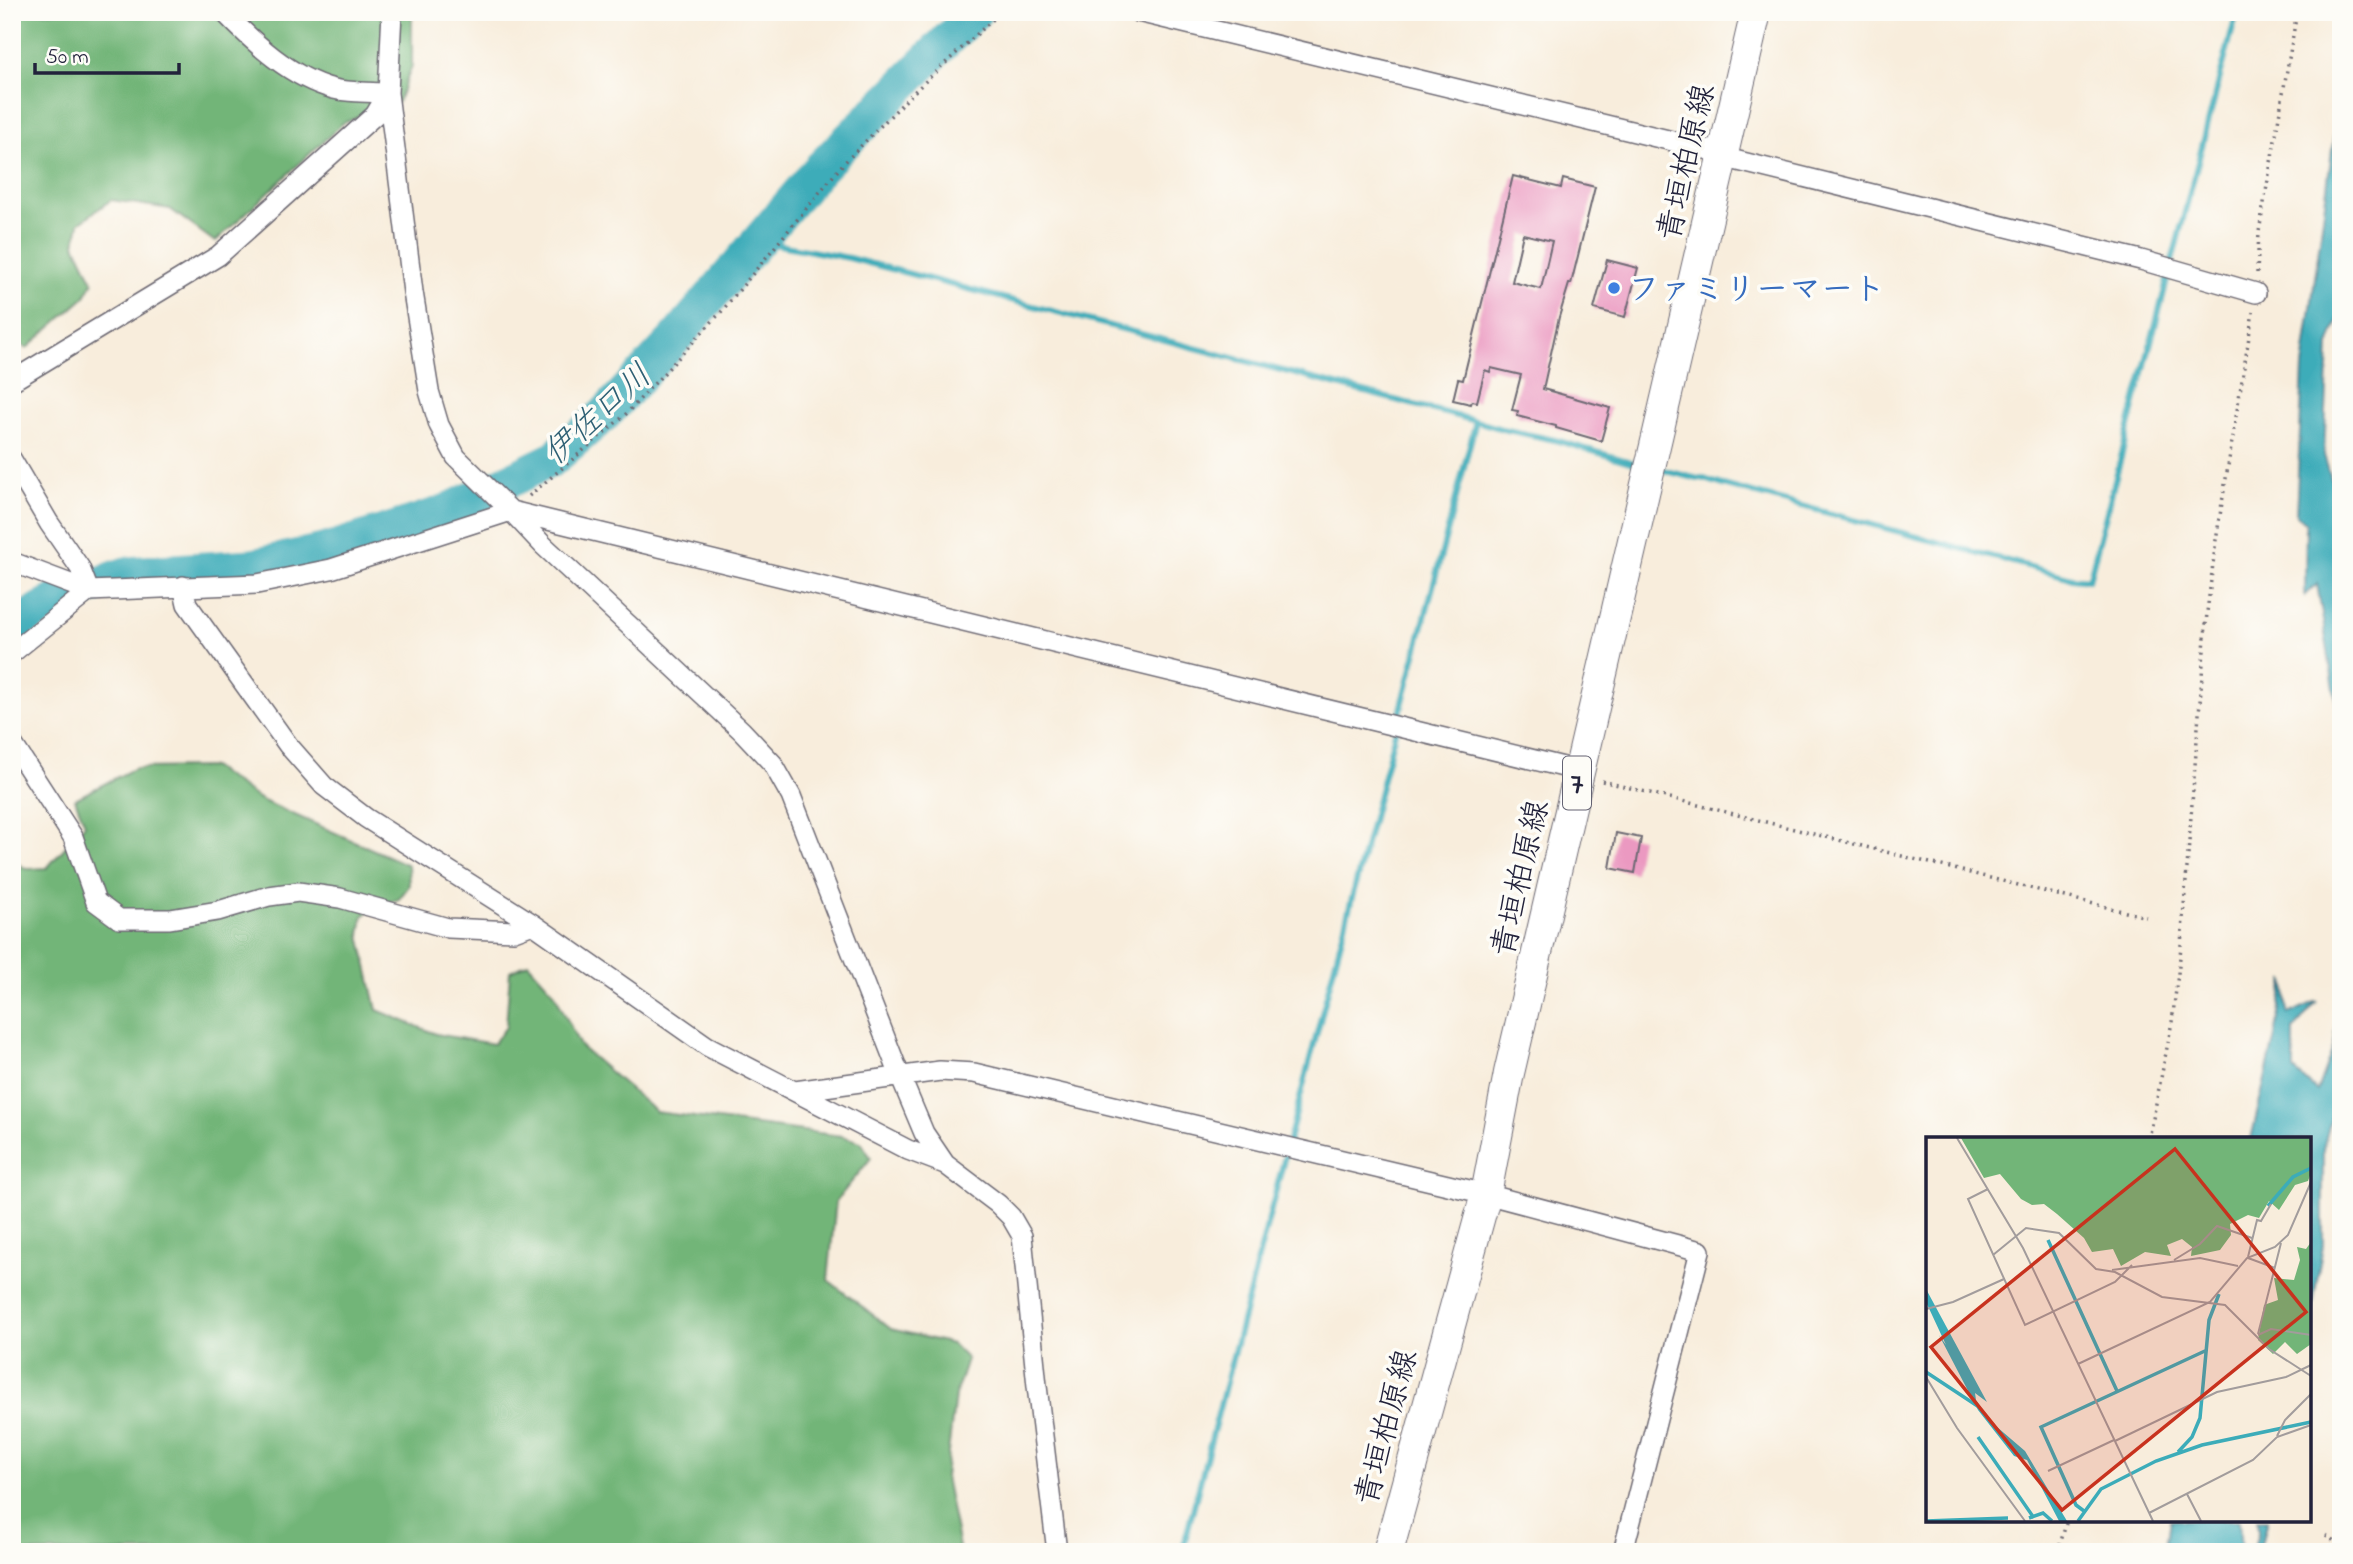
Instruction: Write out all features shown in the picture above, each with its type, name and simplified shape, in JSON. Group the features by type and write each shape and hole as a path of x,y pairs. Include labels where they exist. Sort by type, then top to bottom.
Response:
{"main road":[{"name":"青垣柏原線","path":"1388,1552 1486,1194 1509,1073 1756,12"}],"street":[{"path":"225,12 286,68 334,89 388,93"},
{"path":"392,12 388,93 413,292 429,391 439,425 456,457 543,545 742,731 773,764 791,796 924,1133 944,1164"},
{"path":"1138,12 2141,260 2256,293"},
{"path":"12,381 218,256 375,115 388,93"},
{"path":"12,460 49,523 80,568 89,591"},
{"path":"12,562 89,591 257,584 331,569 504,504 1579,773"},
{"path":"183,586 187,604 288,745 324,786 366,818 533,924 707,1046 908,1150 944,1164 998,1204 1011,1217 1022,1236 1057,1552"},
{"path":"12,653 89,591"},
{"path":"12,743 74,837 96,902 120,919 170,919 298,892 340,898 448,928 514,931 533,924"},
{"path":"795,1091 940,1071 974,1073 1486,1194 1700,1251 1623,1552"}],"path":[{"path":"504,504 625,415 722,311 843,163 915,91 1001,12"},
{"path":"2150,1137 2172,1022 2180,957 2207,612 2216,540 2256,293 2259,232 2297,12"},
{"path":"1579,773 2146,916"},
{"path":"2058,1552 2066,1522"},
{"path":"2326,1535 2341,1546"}],"green space":[{"path":"12,12 412,12 412,66 398,102 343,123 215,242 170,209 111,200 79,223 75,244 93,282 84,298 26,349 12,335"},
{"path":"212,767 261,800 408,865 409,886 398,900 379,904 363,916 360,935 377,1010 436,1034 493,1044 506,1027 510,971 528,963 554,992 580,1046 656,1112 842,1136 861,1142 871,1158 836,1201 828,1280 891,1329 952,1344 967,1359 955,1396 945,1477 960,1552 12,1552 12,861 27,869 47,868 85,824 75,799 135,768"}],"water":[{"path":"2341,83 2341,311 2329,346 2324,455 2341,512 2341,732 2317,584 2305,596 2306,523 2296,515 2303,367"},
{"path":"2285,979 2288,1014 2317,1001 2294,1029 2294,1070 2317,1091 2334,1045 2341,989 2341,1081 2323,1149 2323,1245 2311,1316 2311,1137 2251,1137"},
{"path":"2170,1522 2239,1522 2241,1552 2165,1552"},
{"path":"2257,1522 2266,1522 2259,1552 2253,1552 2258,1533"}],"building":[{"path":"1513,176 1561,188 1563,179 1595,187 1571,284 1559,317 1543,389 1610,408 1601,441 1517,416 1518,411 1512,410 1521,375 1491,368 1490,372 1485,370 1477,402 1472,401 1471,404 1453,400 1458,379 1463,380","holes":["1523,234 1552,241 1541,289 1512,282"]},
{"path":"1607,260 1638,268 1625,317 1594,309"},
{"path":"1616,833 1641,838 1635,873 1610,868"}],"waterway":[{"name":"伊佐口川","path":"12,627 58,599 126,574 252,566 327,550 443,513 553,459 605,414 675,339 821,167 975,12"},
{"path":"1659,469 2072,578 2089,580 2237,12"},
{"path":"758,241 849,258 1502,429 1555,440 1641,465"},
{"path":"1182,1552 1476,421"}],"place":[{"name":"ファミリーマート","path":"1614,288"}]}
